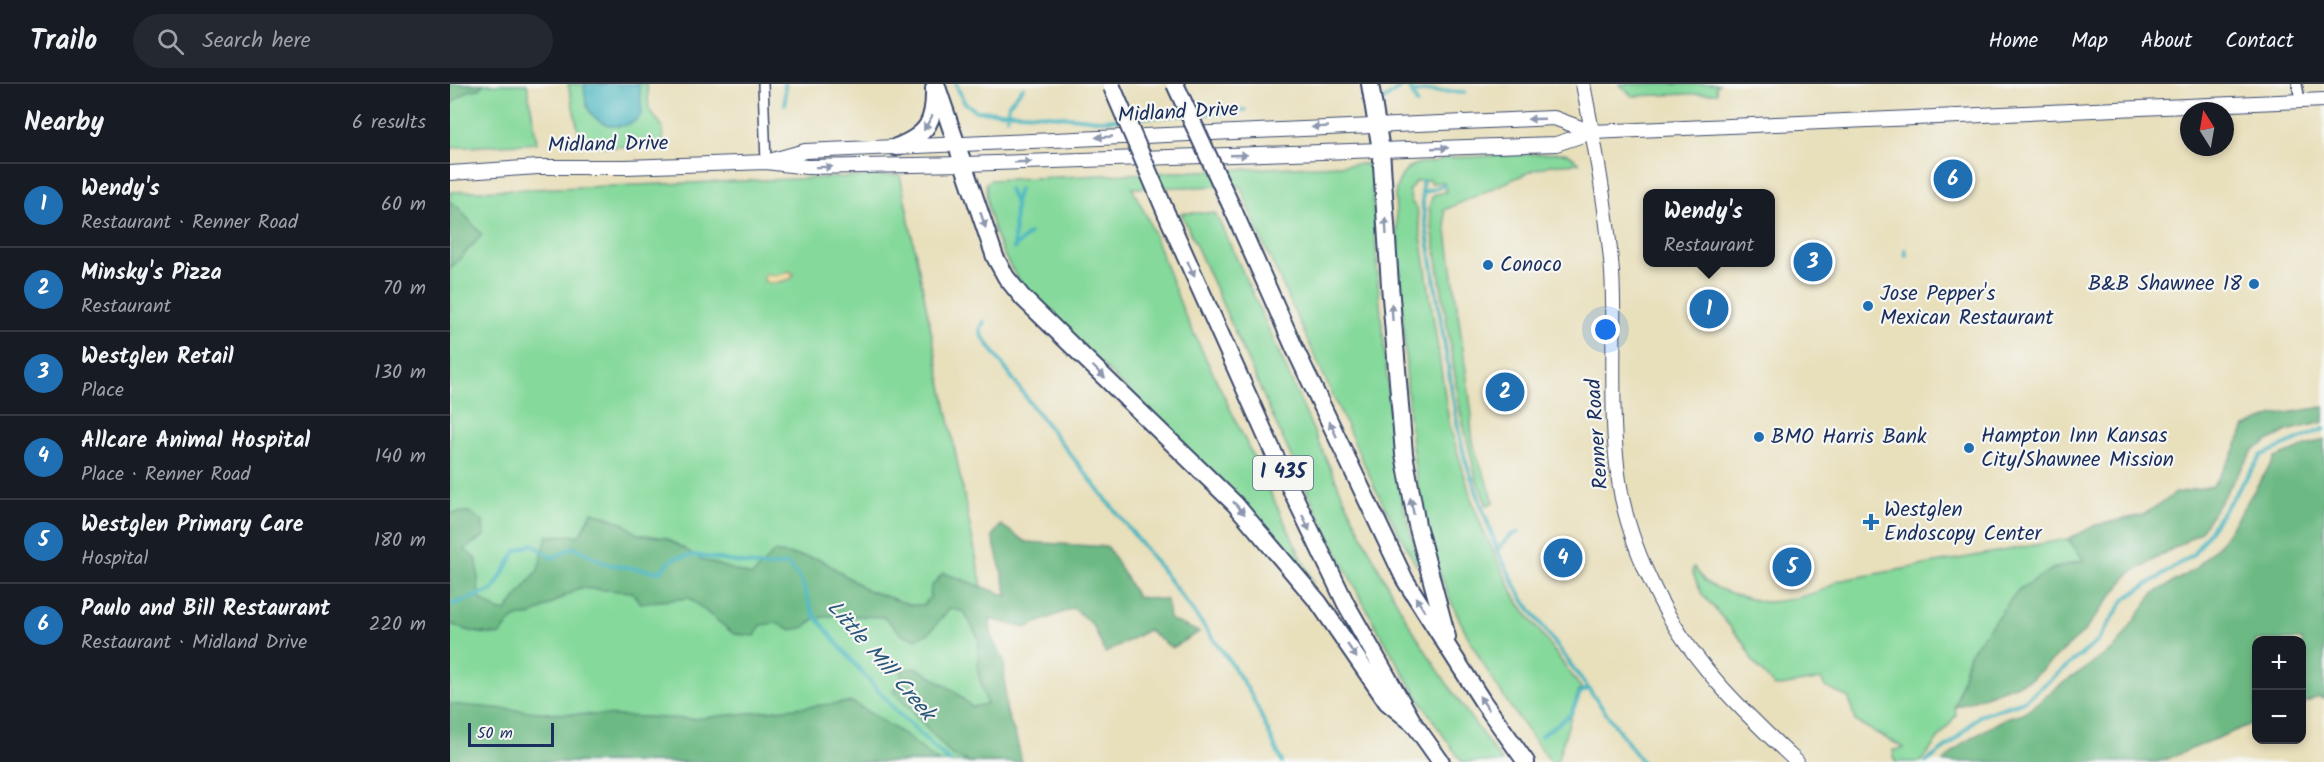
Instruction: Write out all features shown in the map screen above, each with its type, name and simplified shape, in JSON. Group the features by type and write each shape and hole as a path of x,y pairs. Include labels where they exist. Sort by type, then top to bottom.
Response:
{"highway":[{"path":"935,84 965,164 995,257 1006,277 1023,298 1235,504 1319,603 1387,702 1414,724"},
{"path":"896,147 913,140 928,126 934,105 935,84"},
{"name":"I 435","path":"1175,84 1294,347 1405,580 1521,757"},
{"path":"1370,84 1381,150 1404,454 1417,525 1451,653"},
{"name":"I 435","path":"1111,86 1167,215 1323,557 1351,613 1414,724 1438,758"}],"main road":[{"name":"Renner Road","path":"1582,84 1604,201 1612,273 1619,481 1630,525 1653,587 1689,648 1727,694 1795,760"},
{"name":"Midland Drive","path":"450,173 538,167 626,167 766,162 807,167 965,164 1556,144 1592,132 2324,99"},
{"name":"Midland Drive","path":"766,162 805,151 1378,124 1554,118 1592,132"}],"street":[{"path":"763,84 766,162"},
{"path":"2297,84 2300,100"}],"green space":[{"path":"450,84 527,84 537,143 450,148"},
{"path":"450,84 483,84 480,89 470,90 450,104"},
{"path":"568,84 647,84 649,110 663,129 663,145 611,147 581,143"},
{"path":"1619,84 1719,84 1716,86 1717,93 1632,96"},
{"path":"1569,154 1579,163 1551,165 1534,170 1444,210 1472,415 1472,437 1494,502 1487,505 1477,481 1461,415 1429,207 1433,195 1446,192 1444,182 1416,181 1409,190 1411,201 1417,209 1449,423 1472,501 1483,530 1516,599 1582,689 1579,690 1557,762 1551,762 1518,718 1474,648 1450,599 1432,549 1420,498 1412,446 1395,195 1403,174 1415,164 1436,162 1444,158"},
{"path":"1371,165 1378,283 1399,490 1419,562 1416,565 1375,488 1262,240 1240,186 1132,188 1148,219 1184,313 1309,573 1313,582 1311,582 1267,529 1024,287 1002,251 992,225 986,183 990,180"},
{"path":"900,175 1017,762 450,762 450,192"},
{"path":"450,202 457,206 482,235 450,269"},
{"path":"1181,213 1215,213 1331,471 1381,572 1430,658 1502,762 1462,762 1419,698 1379,632 1309,495"},
{"path":"2324,407 2324,422 2287,431 2254,449 2200,533 2129,574 2083,633 2031,679 1955,707 1969,654 2018,590 2051,570 2084,560 2068,539 2096,525 2143,515 2176,493 2213,486 2231,458 2245,427 2274,415"},
{"path":"2324,439 2324,699 2318,697 2306,702 2306,636 2252,636 2252,724 2165,760 2156,762 1943,762 1963,743 2006,718 2026,712 2063,683 2115,648 2153,594 2195,569 2222,541 2275,458"},
{"path":"469,512 483,522 484,536 464,549 477,560 479,598 499,611 506,611 538,570 547,536 580,535 592,512 622,522 637,534 666,538 703,560 752,576 774,552 820,559 867,590 911,605 923,605 930,598 931,587 943,573 1008,596 992,536 1001,525 1026,542 1108,547 1137,597 1167,600 1169,619 1199,632 1172,648 1148,630 1105,653 1093,625 1073,608 1025,628 990,619 991,637 1004,661 1006,711 1022,762 969,762 952,755 893,691 902,682 901,670 917,668 953,690 972,707 987,704 978,673 979,639 964,612 950,608 929,633 916,639 903,635 883,617 836,615 814,619 805,627 792,630 776,623 761,625 755,636 734,634 689,598 640,603 632,592 579,588 530,616 515,618 500,635 474,632 450,623 450,513"},
{"path":"2068,539 2084,560 2052,569 1969,654 1955,707 1956,715 1921,762 1895,762 1893,750 1904,748 1855,721 1849,698 1825,687 1821,679 1775,687 1752,660 1745,644 1702,594 1692,571 1694,567 1705,581 1718,588 1747,598 1769,602 1814,593 1837,581"},
{"path":"852,702 902,733 938,762 450,762 450,704 550,713 692,719"}],"sand":[{"path":"789,271 794,274 791,279 771,284 764,281 767,274 778,275"}],"water":[{"path":"586,84 639,84 642,113 630,124 607,125 594,116 588,108 584,87"}],"waterway":[{"path":"785,84 785,104"},
{"path":"956,84 964,102 976,111 1100,120 1120,119"},
{"path":"1381,102 1405,84"},
{"path":"1408,84 1417,104"},
{"path":"1007,118 1009,104 1023,88"},
{"path":"1413,93 1465,92"},
{"path":"1193,115 1245,110"},
{"path":"1130,118 1185,115"},
{"path":"1422,181 1423,207 1458,429 1465,459 1498,552 1522,598 1642,762"},
{"path":"1422,193 1444,185"},
{"path":"1009,189 1015,203 1014,249"},
{"path":"1015,203 1019,189"},
{"path":"1015,247 1029,234"},
{"path":"1905,250 1906,256"},
{"path":"984,322 980,330 982,336 1033,407 1162,570 1229,660 1252,696 1282,762"},
{"name":"Little Mill Creek","path":"1926,762 1952,743 1979,716 2024,701 2097,642 2125,599 2193,555 2262,455 2324,429"},
{"path":"1497,550 1510,536 1519,532"},
{"name":"Little Mill Creek","path":"450,602 454,604 493,590 516,551 533,544 552,558 574,547 606,564 659,572 674,558 694,555 766,567 787,564 800,578 813,613 845,653 899,714 950,762"},
{"path":"1541,736 1571,714 1580,693 1588,688"}],"place":[{"name":"Paulo and Bill Restaurant","path":"1953,179"},
{"name":"Westglen Retail","path":"1813,262"},
{"name":"Conoco","path":"1488,265"},
{"name":"B&B Shawnee 18","path":"2254,284"},
{"name":"Jose Pepper's Mexican Restaurant","path":"1868,306"},
{"name":"Wendy's","path":"1709,309"},
{"name":"Minsky's Pizza","path":"1505,392"},
{"name":"BMO Harris Bank","path":"1759,437"},
{"name":"Hampton Inn Kansas City/Shawnee Mission","path":"1969,448"},
{"name":"Westglen Endoscopy Center","path":"1871,522"},
{"name":"Allcare Animal Hospital","path":"1563,558"},
{"name":"Westglen Primary Care","path":"1792,567"}]}
